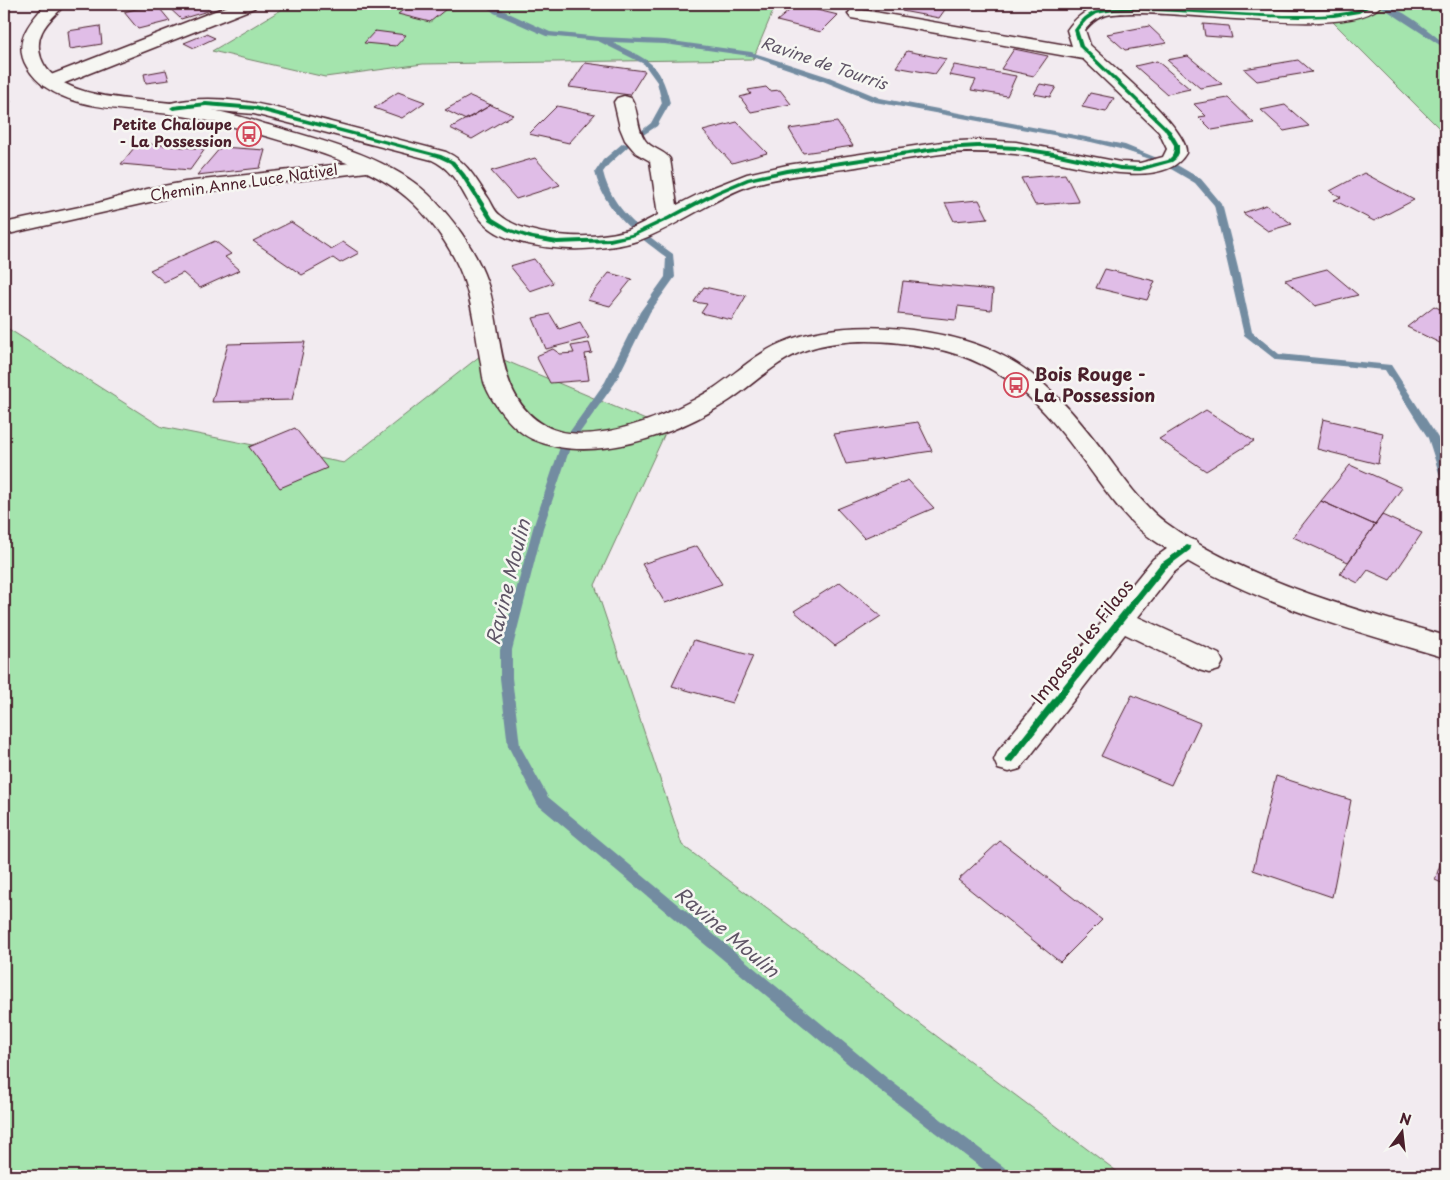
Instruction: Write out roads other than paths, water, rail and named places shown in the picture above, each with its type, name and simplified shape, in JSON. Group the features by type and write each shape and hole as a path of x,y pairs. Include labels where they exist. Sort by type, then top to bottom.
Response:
{"street":[{"path":"56,4 32,29 29,54 38,73 63,89 98,101 173,108 226,119 293,138 368,167 391,178 418,196 444,226 477,283 497,385 522,421 539,433 559,440 578,442 642,432 682,416 723,394 761,363 798,344 838,336 877,334 937,341 984,354 1009,366 1029,381 1073,428 1132,508 1160,532 1212,562 1273,590 1360,621 1446,647"},
{"path":"50,82 248,4"},
{"path":"173,108 206,104 256,108 439,156 452,162 463,175 491,219 509,230 532,238 557,242 610,240 633,235 716,193 747,180 788,171 942,148 978,146 1016,148 1120,168 1140,169 1174,158 1177,145 1166,128 1081,47 1076,30 1090,15 1118,9 1157,9 1240,14 1341,16 1367,10 1373,4"},
{"path":"857,14 1088,54"},
{"path":"624,102 636,142 644,150 655,154 660,159 669,218"},
{"name":"Chemin Anne Luce Nativel","path":"4,229 102,208 147,195 185,188 368,167"},
{"name":"Impasse les Filaos","path":"1009,760 1163,566 1187,548"},
{"path":"1120,620 1209,662"}],"waterway":[{"name":"Ravine Moulin","path":"488,4 497,11 549,34 600,39"},
{"path":"1381,4 1398,13 1446,47"},
{"name":"Ravine de Tourris","path":"600,39 665,42 751,54 826,79 878,100 1091,140 1122,147 1153,158"},
{"name":"Ravine Moulin","path":"600,39 647,62 661,82 666,103 654,124 640,135"},
{"name":"Ravine Moulin","path":"626,145 606,162 599,172 602,185 608,198 626,220 670,256 670,277 645,312 610,383 566,444 538,528 506,650 506,678 514,746 543,801 882,1083 1004,1176"},
{"name":"Ravine de Tourris","path":"1174,167 1198,181 1218,204 1234,268 1247,333 1276,357 1388,367 1433,438 1446,479"}],"place":[{"name":"Petite Chaloupe - La Possession","path":"249,134"},
{"name":"Bois Rouge - La Possession","path":"1016,385"}]}
